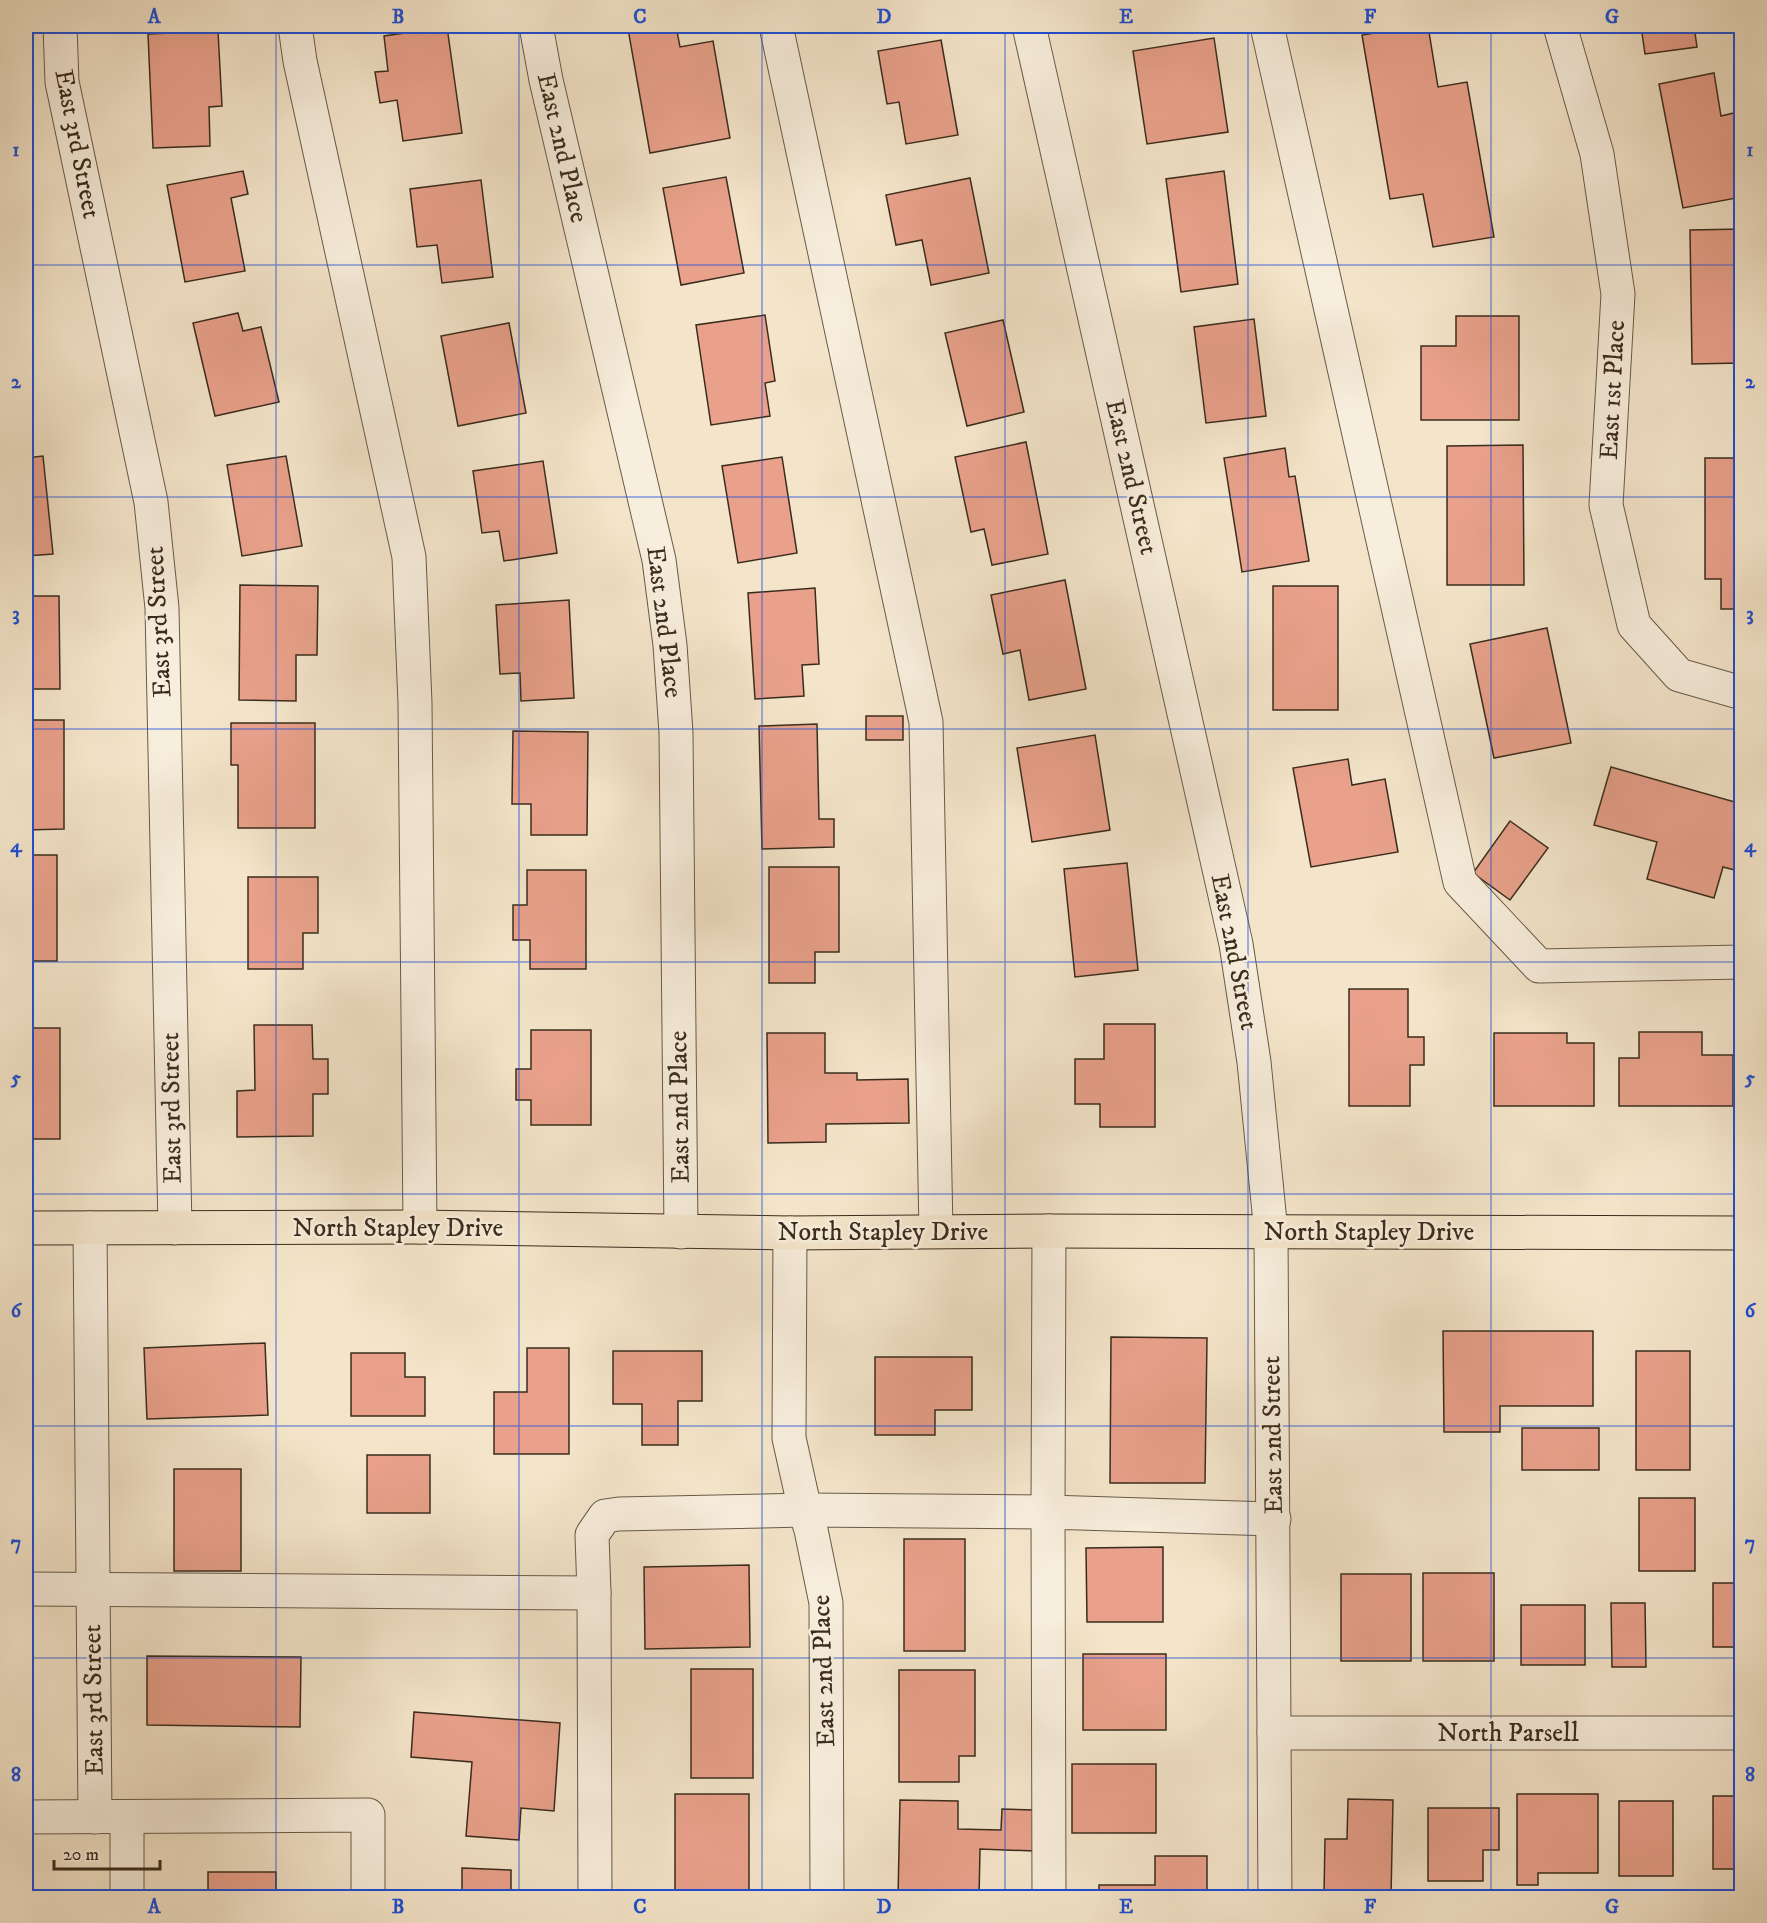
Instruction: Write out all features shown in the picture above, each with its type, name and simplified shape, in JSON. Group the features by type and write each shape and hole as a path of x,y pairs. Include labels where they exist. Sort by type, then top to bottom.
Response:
{"main road":[{"name":"North Stapley Drive","path":"26,1227 420,1227 790,1233 1049,1231 1742,1233"}],"street":[{"name":"East 3rd Street","path":"60,26 62,82 151,502 162,608 175,1228"},
{"path":"295,26 300,61 408,557 415,703 420,1227"},
{"name":"East 2nd Place","path":"536,26 546,80 658,560 670,645 676,733 681,1232"},
{"path":"776,26 926,722 936,1231"},
{"name":"East 2nd Street","path":"1029,26 1236,944 1254,1062 1271,1232 1275,1898"},
{"path":"1267,26 1460,882 1539,966 1742,962"},
{"name":"East 1st Place","path":"1560,26 1597,154 1618,294 1606,505 1634,625 1679,675 1742,693"},
{"name":"East 3rd Street","path":"90,1228 93,1589 111,1817 127,1898"},
{"path":"1049,1231 1049,1898"},
{"name":"East 2nd Place","path":"790,1233 789,1438 826,1603 827,1898"},
{"path":"595,1898 592,1535 605,1516 805,1510 1048,1512 1274,1519"},
{"path":"26,1589 594,1593"},
{"name":"North Parsell","path":"1274,1734 1742,1733"},
{"path":"26,1817 368,1815 368,1898"}],"building":[{"path":"676,26 680,47 713,41 730,138 650,153 628,29"},
{"path":"1428,26 1438,87 1467,82 1494,237 1433,247 1423,194 1390,199 1362,35"},
{"path":"1641,26 1694,26 1697,47 1645,54"},
{"path":"447,27 462,133 403,141 397,100 380,103 375,72 388,71 384,36"},
{"path":"218,31 222,106 209,107 210,146 153,148 148,34"},
{"path":"1214,38 1228,132 1147,144 1133,51"},
{"path":"941,40 958,135 906,144 899,102 887,104 878,51"},
{"path":"1714,73 1721,116 1742,111 1742,197 1683,208 1659,84"},
{"path":"243,171 248,194 231,198 245,271 185,282 167,185"},
{"path":"1224,171 1238,284 1181,292 1166,179"},
{"path":"726,177 744,273 681,285 663,188"},
{"path":"970,178 989,273 931,285 922,240 896,245 886,195"},
{"path":"481,180 493,277 442,283 437,245 417,247 410,189"},
{"path":"1742,229 1742,363 1692,364 1690,230"},
{"path":"238,313 243,331 261,327 279,402 215,416 193,323"},
{"path":"765,315 775,381 765,383 770,416 711,425 696,325"},
{"path":"1456,316 1519,316 1519,420 1421,420 1421,346 1456,346"},
{"path":"1254,319 1266,416 1206,423 1194,327"},
{"path":"1003,320 1024,412 967,426 945,333"},
{"path":"509,323 526,413 458,426 441,336"},
{"path":"26,376 33,406 26,408"},
{"path":"1026,442 1048,554 992,565 984,529 971,532 955,457"},
{"path":"1523,445 1524,585 1447,585 1447,446"},
{"path":"1285,448 1289,477 1295,476 1309,561 1242,572 1224,458"},
{"path":"43,456 53,554 26,556 26,458"},
{"path":"286,456 302,546 242,556 227,465"},
{"path":"782,457 797,553 738,563 722,466"},
{"path":"1705,458 1742,458 1742,609 1721,609 1721,579 1705,579"},
{"path":"543,461 557,553 504,561 499,531 482,533 473,471"},
{"path":"1065,580 1086,689 1029,700 1020,650 1003,654 991,595"},
{"path":"240,585 318,586 317,655 296,655 296,701 239,700"},
{"path":"1273,586 1338,586 1338,710 1273,710"},
{"path":"815,588 819,664 802,665 804,696 755,699 748,593"},
{"path":"26,596 59,596 60,689 26,689"},
{"path":"569,600 574,698 521,701 520,673 500,674 496,605"},
{"path":"1547,628 1571,743 1494,758 1470,644"},
{"path":"866,716 903,716 903,740 866,740"},
{"path":"26,720 64,720 64,829 26,830"},
{"path":"231,723 315,723 315,828 238,828 238,765 231,765"},
{"path":"817,724 819,819 834,819 834,847 762,849 759,726"},
{"path":"513,731 588,732 587,835 531,835 531,804 512,804"},
{"path":"1095,735 1110,830 1032,842 1017,748"},
{"path":"1348,759 1352,785 1385,779 1398,852 1311,867 1293,768"},
{"path":"1611,767 1742,804 1742,872 1723,867 1714,898 1647,879 1657,842 1594,825"},
{"path":"1510,821 1548,848 1510,900 1473,873"},
{"path":"26,855 57,855 57,961 26,961"},
{"path":"1127,863 1138,970 1075,977 1064,869"},
{"path":"769,867 839,867 839,952 815,952 815,983 769,983"},
{"path":"527,870 586,870 586,969 530,969 530,940 513,940 513,905 527,905"},
{"path":"248,877 318,877 318,933 303,933 303,969 248,969"},
{"path":"1349,989 1408,989 1408,1037 1424,1037 1424,1065 1410,1065 1410,1106 1349,1106"},
{"path":"1104,1024 1155,1024 1155,1127 1100,1127 1100,1104 1075,1104 1075,1059 1104,1059"},
{"path":"254,1025 312,1025 313,1059 328,1059 328,1094 313,1094 313,1136 237,1137 237,1091 255,1090"},
{"path":"26,1028 60,1028 60,1139 26,1139"},
{"path":"531,1030 591,1030 591,1125 531,1125 531,1100 516,1100 516,1069 531,1069"},
{"path":"1639,1032 1702,1032 1702,1055 1733,1055 1733,1106 1619,1106 1619,1058 1639,1058"},
{"path":"767,1033 825,1033 825,1073 857,1073 857,1080 908,1079 909,1123 826,1124 826,1142 768,1143"},
{"path":"1494,1033 1567,1033 1567,1043 1594,1043 1594,1106 1494,1106"},
{"path":"1443,1331 1593,1331 1593,1406 1500,1406 1500,1432 1444,1432"},
{"path":"26,1337 32,1337 33,1392 26,1392"},
{"path":"1111,1337 1207,1338 1205,1483 1110,1483"},
{"path":"265,1343 268,1415 147,1419 144,1348"},
{"path":"527,1348 569,1348 569,1454 494,1454 494,1392 527,1392"},
{"path":"613,1351 702,1351 702,1401 678,1401 678,1445 642,1445 642,1404 613,1404"},
{"path":"1636,1351 1690,1351 1690,1470 1636,1470"},
{"path":"351,1353 405,1353 405,1377 425,1377 425,1416 351,1416"},
{"path":"875,1357 972,1357 972,1410 935,1410 935,1435 875,1435"},
{"path":"1522,1428 1599,1428 1599,1470 1522,1470"},
{"path":"367,1455 430,1455 430,1513 367,1513"},
{"path":"174,1469 241,1469 241,1571 174,1571"},
{"path":"1639,1498 1695,1498 1695,1571 1639,1571"},
{"path":"904,1539 965,1539 965,1651 904,1651"},
{"path":"1163,1547 1163,1622 1087,1622 1086,1548"},
{"path":"749,1565 750,1647 645,1649 644,1567"},
{"path":"1423,1573 1494,1573 1494,1661 1423,1661"},
{"path":"1341,1574 1411,1574 1411,1661 1341,1661"},
{"path":"1713,1583 1742,1583 1742,1647 1713,1647"},
{"path":"1611,1603 1645,1603 1646,1667 1612,1667"},
{"path":"1521,1605 1585,1605 1585,1665 1521,1665"},
{"path":"26,1645 31,1645 31,1726 26,1726"},
{"path":"1083,1654 1166,1654 1166,1730 1083,1730"},
{"path":"147,1656 301,1657 300,1727 147,1725"},
{"path":"691,1669 753,1669 753,1778 691,1778"},
{"path":"899,1670 975,1670 975,1756 959,1756 959,1782 899,1782"},
{"path":"414,1712 560,1723 554,1811 521,1808 519,1840 466,1836 472,1762 411,1757"},
{"path":"1072,1764 1156,1764 1156,1833 1072,1833"},
{"path":"675,1794 749,1794 749,1898 675,1898"},
{"path":"1517,1794 1598,1794 1598,1873 1538,1873 1538,1885 1517,1885"},
{"path":"1713,1796 1742,1796 1742,1869 1713,1869"},
{"path":"1348,1799 1393,1800 1391,1896 1324,1894 1325,1839 1347,1839"},
{"path":"900,1800 958,1801 958,1829 1001,1830 1002,1809 1035,1810 1035,1851 980,1849 979,1898 898,1898"},
{"path":"1619,1801 1673,1801 1673,1876 1619,1876"},
{"path":"1428,1808 1499,1808 1499,1850 1483,1850 1483,1881 1428,1881"},
{"path":"1155,1856 1207,1856 1207,1898 1099,1898 1099,1885 1155,1885"},
{"path":"462,1868 511,1870 511,1898 462,1898"},
{"path":"208,1872 276,1872 276,1898 208,1898"}]}
